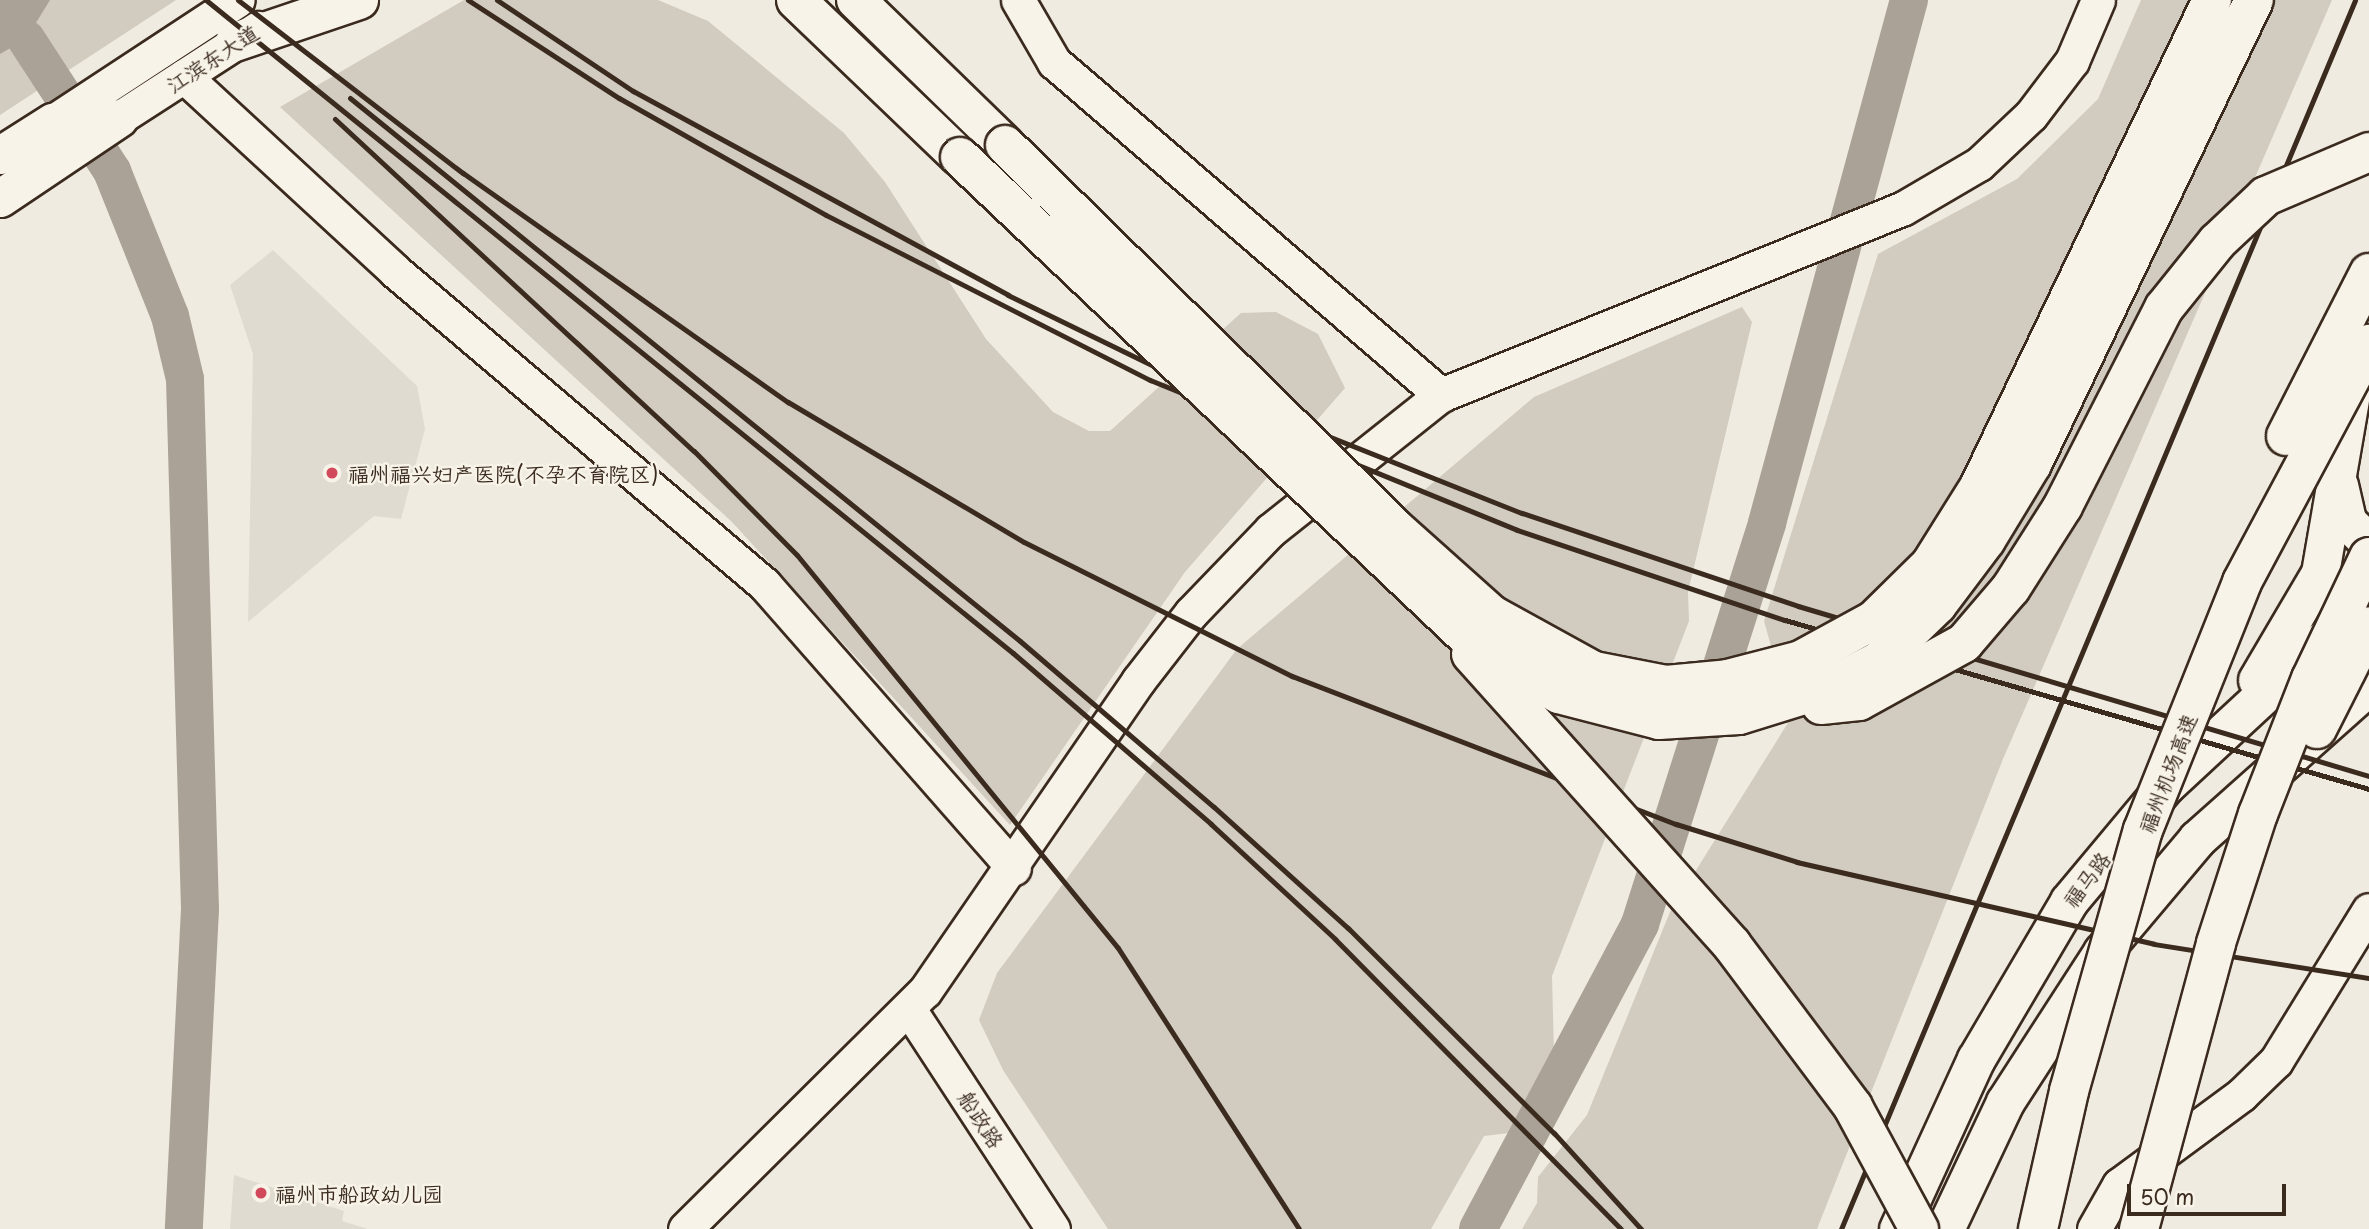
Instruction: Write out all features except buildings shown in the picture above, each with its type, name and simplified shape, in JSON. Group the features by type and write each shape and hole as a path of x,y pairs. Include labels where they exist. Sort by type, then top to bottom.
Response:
{"highway":[{"path":"235,42 359,0"},
{"path":"796,0 1483,652 1559,694 1659,720 1739,715 1859,701 1964,643 2063,506 2164,308 2217,242 2266,196 2369,152"},
{"path":"856,0 1387,521 1492,615 1594,671 1666,685 1728,679 1801,660 1874,620 1930,565 1979,487 2212,0"},
{"path":"885,0 958,99"},
{"path":"1739,715 1826,688 1879,661 1937,605 1986,540 2032,464 2255,0"},
{"path":"2143,830 2174,688 2255,497 2369,271"},
{"name":"福州机场高速","path":"2038,1229 2069,1091 2143,830 2242,582 2369,344"},
{"path":"2139,1229 2216,943 2311,679 2369,557"},
{"path":"1433,605 1507,698 1732,945 1853,1107 1919,1229"},
{"path":"2216,943 2369,626"}],"main road":[{"path":"0,155 120,118"},
{"path":"0,198 61,137"},
{"path":"2227,724 2300,615 2320,573 2339,485 2369,271"},
{"path":"2339,485 2347,521 2369,543"},
{"name":"福马路","path":"1898,1229 1948,1114 2041,942 2126,828 2227,724 2369,598"},
{"path":"1945,1229 2005,1102 2102,952 2197,839 2369,686"}],"street":[{"path":"61,137 105,86 238,0"},
{"name":"江滨东大道","path":"120,118 235,42 306,0"},
{"path":"1018,0 1054,62 1441,395"},
{"path":"685,1229 909,1009 1014,868 1138,681 1215,587 1345,467 1441,395 1802,247 1902,209 1979,164 2031,115 2071,61 2098,0"},
{"path":"184,76 395,271 757,577 1014,868"},
{"path":"2094,1229 2119,1185 2241,1095 2276,1061 2369,910"},
{"name":"船政路","path":"909,1009 1053,1229"}],"shaded area":[{"path":"0,0 176,0 0,115"},
{"path":"0,0 50,0 26,39 0,54"},
{"path":"464,0 658,0 708,21 844,133 885,182 986,339 1053,412 1089,431 1110,431 1241,313 1276,312 1318,334 1345,388 1185,572 1010,825 732,522 280,107"},
{"path":"2141,0 2332,0 2003,759 1817,1229 1522,1229 1537,1203 1538,1177 1587,1115 1670,912 1791,718 1764,621 1878,254 2017,179 2098,99"},
{"name":"福州福兴妇产医院(不孕不育院区)","path":"273,250 417,386 425,429 401,519 374,516 248,622 253,354 230,285"},
{"path":"1742,307 1752,322 1688,592 1689,621 1552,976 1554,1055 1509,1133 1484,1136 1431,1229 1108,1229 1003,1070 979,1020 997,973 1237,649 1534,397"},
{"name":"福州市船政幼儿园","path":"234,1175 344,1211 342,1221 368,1229 230,1229"}],"waterway":[{"path":"1478,1229 1640,924 1767,523 1909,0"},
{"path":"26,39 112,171 170,316 185,379 200,909 184,1229"}],"railway":[{"path":"206,0 1013,653 1211,824 1335,939 1621,1229"},
{"path":"238,0 463,173 788,402 1024,542 1292,676 1676,824 1797,862 2154,944 2369,978"},
{"path":"468,0 619,98 826,215 1150,380 1517,530 1785,620 2369,789"},
{"path":"497,0 633,91 1008,295 1162,370 1522,513 1798,606 2369,776"},
{"path":"1841,1229 2355,0"},
{"path":"350,98 1020,641 1214,807 1348,928 1554,1133 1641,1229"},
{"path":"335,119 694,451 797,555 1118,948 1299,1229"}],"place":[{"name":"福州福兴妇产医院(不孕不育院区)","path":"332,473"},
{"name":"福州市船政幼儿园","path":"261,1193"}]}
